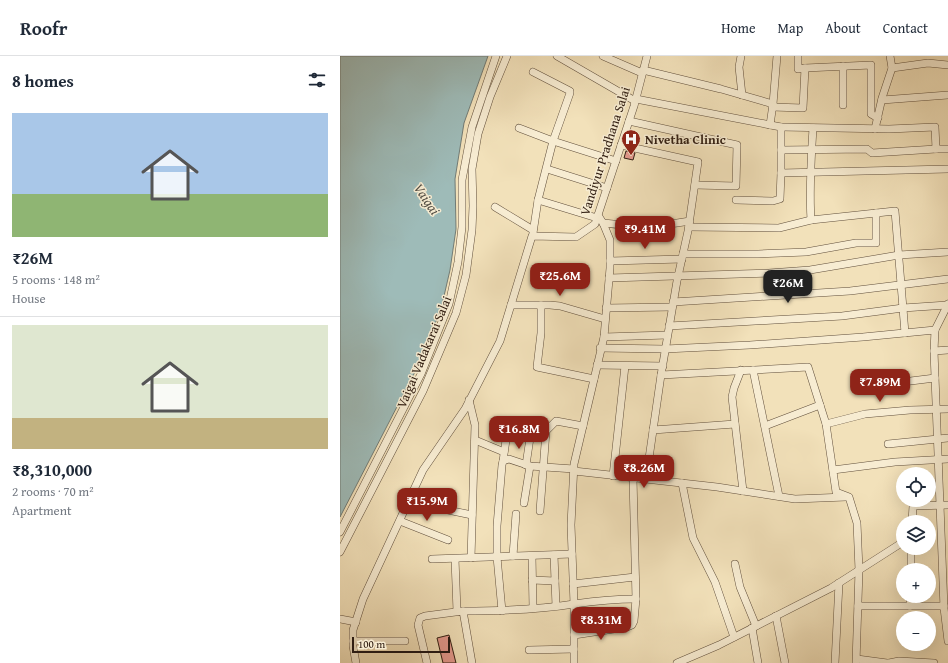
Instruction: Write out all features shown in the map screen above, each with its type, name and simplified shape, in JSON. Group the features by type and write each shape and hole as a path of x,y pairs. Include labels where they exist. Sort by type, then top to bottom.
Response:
{"street":[{"name":"Vaigai Vadakarai Salai","path":"340,532 421,374 450,304 458,262 462,227 463,173 472,127 496,56"},
{"name":"Vaigai Vadakarai Salai","path":"340,552 423,391 456,313 466,275 471,238 473,206 472,169 478,134 490,97 507,56"},
{"path":"558,56 635,100 781,127 875,129 935,127 936,149"},
{"path":"603,56 642,72 742,95 772,105 804,108 805,68"},
{"name":"Vandiyur Pradhana Salai","path":"533,233 576,237 595,224 629,121 646,56"},
{"path":"741,56 739,67 742,95"},
{"path":"770,126 776,56"},
{"path":"798,56 798,69 871,64 871,114 878,118"},
{"path":"875,129 892,68 890,56"},
{"path":"892,68 928,64 948,65"},
{"path":"843,105 844,66"},
{"path":"356,663 353,630 363,599 423,470 465,409 500,341 533,233 538,200 553,141 570,95 570,91 533,72"},
{"path":"882,100 948,94"},
{"path":"629,121 737,145 736,186 695,185"},
{"path":"736,200 773,201 780,199 781,127"},
{"path":"519,128 553,141 616,161"},
{"path":"811,220 809,194 813,128"},
{"path":"621,145 698,162 689,224 667,335 646,479"},
{"path":"781,150 867,149 872,153 948,149"},
{"path":"547,169 607,188"},
{"path":"781,173 948,169"},
{"path":"538,200 597,216 603,223 610,240 609,278 604,337 600,348 574,470 571,526 574,604 574,663"},
{"path":"495,207 533,233"},
{"path":"603,223 615,225 689,224 779,228 811,220 895,211 905,333"},
{"path":"610,261 682,256 806,252 856,243 876,243 876,213"},
{"path":"609,278 678,277 810,270 899,255 948,252"},
{"path":"606,308 673,305 850,291 948,279"},
{"path":"669,326 842,316 948,304"},
{"path":"948,304 935,330 934,351 940,481 944,506 944,606 948,641"},
{"path":"511,305 560,306 605,318"},
{"path":"541,305 541,334 537,367 594,379"},
{"path":"600,348 665,349 758,344 935,330"},
{"path":"604,337 667,335"},
{"path":"934,351 948,350"},
{"path":"597,365 662,366"},
{"path":"613,476 625,366"},
{"path":"661,375 808,367 826,424 836,492 849,497"},
{"path":"741,370 732,397 743,491"},
{"path":"753,370 779,496"},
{"path":"862,387 935,378"},
{"path":"469,400 475,425 471,558"},
{"path":"765,426 820,405"},
{"path":"826,424 865,414 910,410 948,409"},
{"path":"540,511 546,431 556,421 583,426"},
{"path":"653,430 735,424"},
{"path":"502,611 497,557 497,526 502,465 508,426"},
{"path":"524,503 530,438"},
{"path":"888,444 948,438"},
{"path":"475,440 504,452"},
{"path":"503,461 509,459 528,466 682,483 795,499 849,497"},
{"path":"833,470 895,462 948,459"},
{"path":"574,635 626,627 632,625 634,621 636,599 633,478"},
{"path":"940,481 948,481"},
{"path":"682,483 693,538 715,582 734,637"},
{"path":"849,497 857,523 859,570 856,661 934,663"},
{"path":"409,502 472,515"},
{"path":"912,515 913,506 944,506"},
{"path":"513,556 516,514"},
{"path":"400,521 448,540"},
{"path":"680,662 734,637 831,588 896,546"},
{"path":"432,560 572,554"},
{"path":"554,555 556,606"},
{"path":"532,556 533,608"},
{"path":"455,559 460,611 472,663"},
{"path":"735,564 740,587 754,627 758,663"},
{"path":"573,584 635,576"},
{"path":"532,580 555,581"},
{"path":"835,663 839,583"},
{"path":"426,663 418,625 420,618 425,616 460,611 502,611 603,600 636,599"},
{"path":"858,606 944,606"},
{"path":"776,616 785,663"},
{"path":"340,619 356,622"},
{"path":"353,641 405,641"},
{"path":"529,650 574,648"}],"water":[{"name":"Vaigai","path":"340,56 488,56 464,123 455,179 456,229 450,270 441,309 417,368 340,517"}],"building":[{"path":"626,151 635,153 633,160 624,158"},
{"path":"449,635 456,663 443,663 437,638"}],"place":[{"name":"Nivetha Clinic","path":"631,156"}]}
